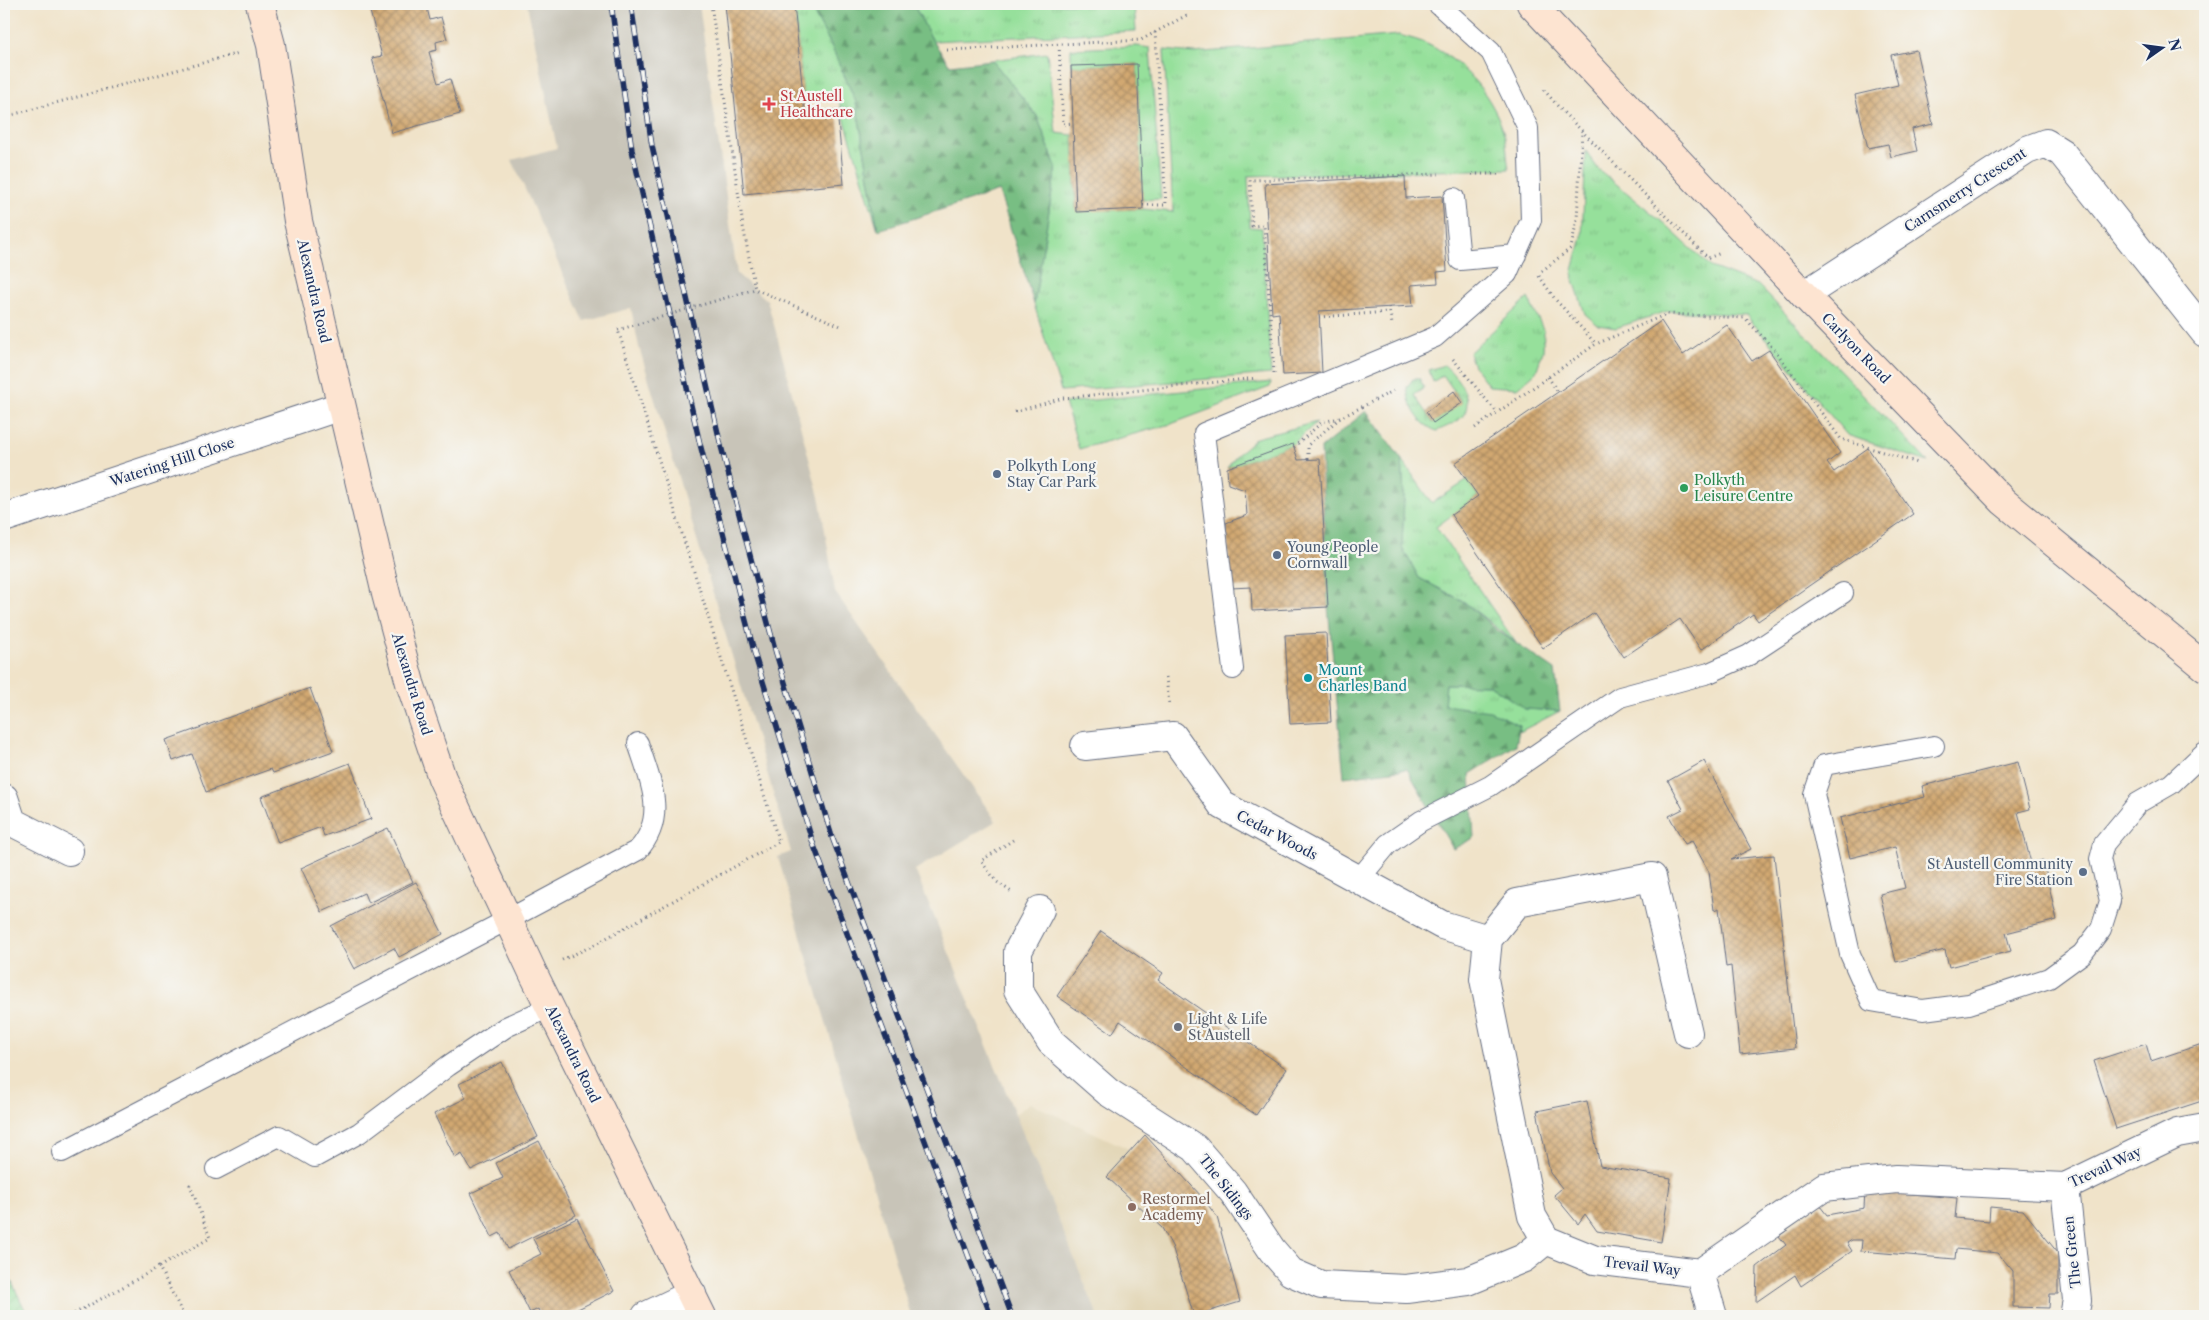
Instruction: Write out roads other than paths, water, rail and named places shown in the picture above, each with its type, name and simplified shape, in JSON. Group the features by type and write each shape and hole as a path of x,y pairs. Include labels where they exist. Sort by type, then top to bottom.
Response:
{"street":[{"name":"Alexandra Road","path":"260,4 271,44 298,221 341,406 410,682 442,778 533,973 697,1305"},
{"name":"Carlyon Road","path":"1531,4 1804,295 2004,502 2205,667"},
{"name":"Carnsmerry Crescent","path":"1804,295 2027,150 2046,143 2062,153 2205,333"},
{"name":"Watering Hill Close","path":"4,518 341,406"},
{"name":"Cedar Woods","path":"1085,746 1173,736 1222,805 1442,925 1488,940"},
{"path":"4,798 12,822 69,851"},
{"path":"1546,1240 1532,1216 1484,979 1488,940 1517,903 1652,877 1688,1033"},
{"name":"The Sidings","path":"1040,910 1018,951 1018,990 1051,1042 1108,1092 1195,1148 1233,1192 1272,1250 1291,1272 1321,1285 1406,1288 1468,1281 1524,1258 1546,1240"},
{"name":"Trevail Way","path":"1546,1240 1595,1260 1700,1273 1824,1187 1896,1180 2065,1187 2177,1133 2205,1128"},
{"name":"The Green","path":"2065,1187 2077,1300 2074,1316"},
{"path":"1700,1273 1713,1316"},
{"path":"646,1316 697,1305"}],"lane":[{"path":"1233,669 1204,433 1435,337 1507,274 1531,220 1528,128 1491,52 1438,4"},
{"path":"1454,198 1460,260 1516,255"},
{"path":"1359,880 1388,844 1421,820 1490,786 1620,696 1709,673 1749,654 1843,593"},
{"path":"62,1152 638,850 649,838 655,817 653,788 638,743"},
{"path":"1934,746 1824,765 1814,794 1850,954 1871,1001 1923,1010 1969,1004 2049,978 2082,954 2101,929 2110,901 2100,859 2104,844 2138,803 2171,784 2205,752"},
{"path":"216,1169 280,1136 315,1157 359,1133 448,1066 506,1027 550,1007"}],"railway":[{"path":"611,4 632,150 700,444 756,659 813,843 991,1316"},
{"path":"631,4 652,146 721,446 776,653 832,837 1012,1316"}],"place":[{"name":"St Austell Healthcare","path":"769,104"},
{"name":"Polkyth Long Stay Car Park","path":"997,474"},
{"name":"Polkyth Leisure Centre","path":"1684,488"},
{"name":"Young People Cornwall","path":"1277,555"},
{"name":"Mount Charles Band","path":"1308,678"},
{"name":"St Austell Community Fire Station","path":"2083,872"},
{"name":"Light & Life St Austell","path":"1178,1027"},
{"name":"Restormel Academy","path":"1132,1207"}]}
